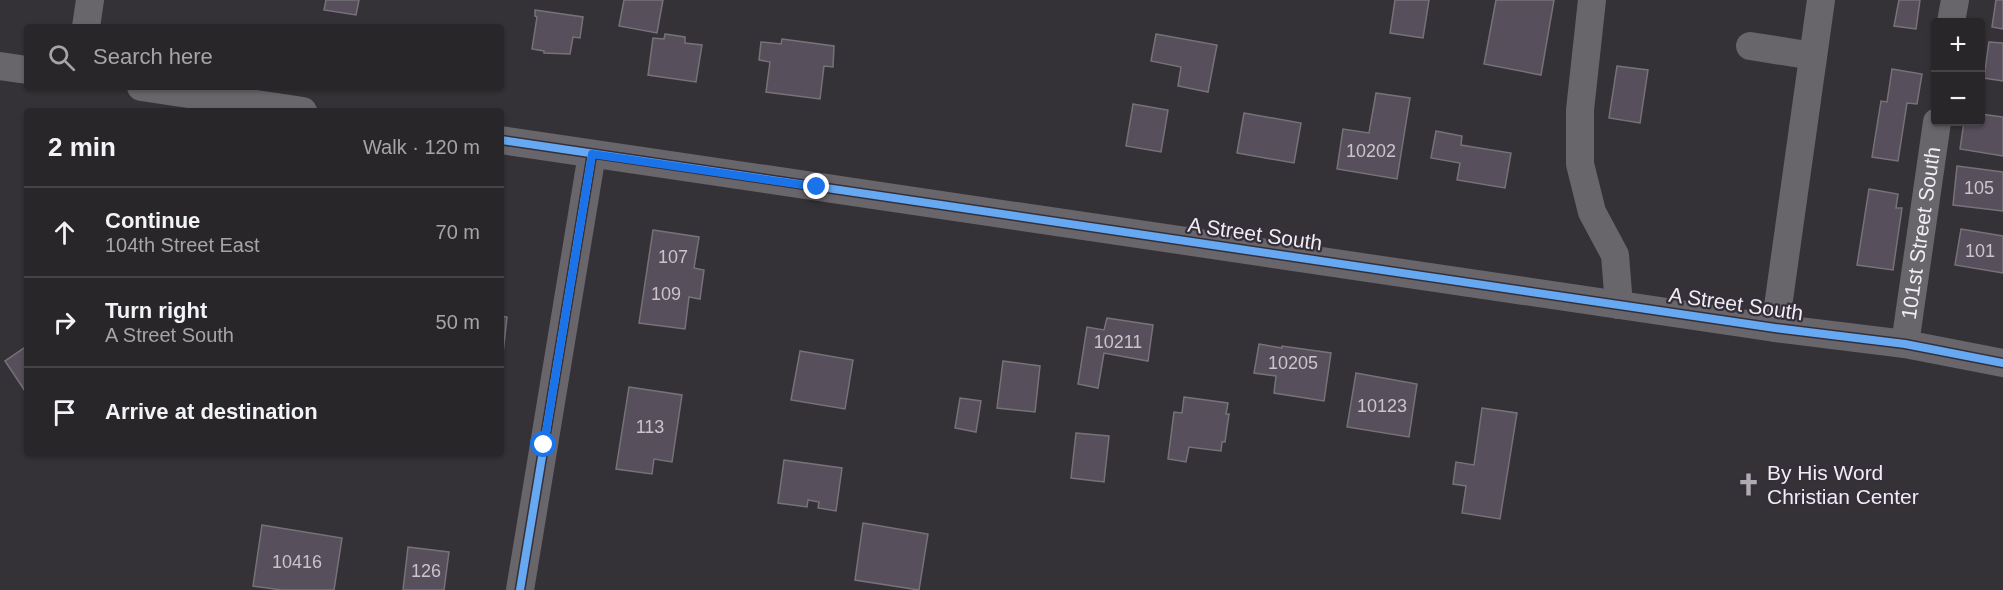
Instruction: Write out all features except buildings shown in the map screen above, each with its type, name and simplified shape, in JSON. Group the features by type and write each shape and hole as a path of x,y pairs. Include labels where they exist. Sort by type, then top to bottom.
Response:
{"street":[{"path":"86,24 90,0"},
{"path":"1592,0 1580,110 1580,164 1592,212 1615,255 1619,305"},
{"path":"1775,328 1821,0"},
{"path":"1953,18 1955,0"},
{"path":"1750,46 1813,56"},
{"path":"0,66 24,70"},
{"path":"161,90 283,108"},
{"name":"101st Street South","path":"1905,344 1936,126"},
{"name":"A Street South","path":"504,140 1775,328 1905,344 2003,363"},
{"path":"520,590 592,154"}],"cycle path":[{"path":"504,140 1775,328 1905,344 2003,363"},
{"path":"520,590 592,154"}],"place":[{"name":"By His Word Christian Center","path":"1749,485"}],"route":[{"path":"544,445 592,154 817,187"}]}
